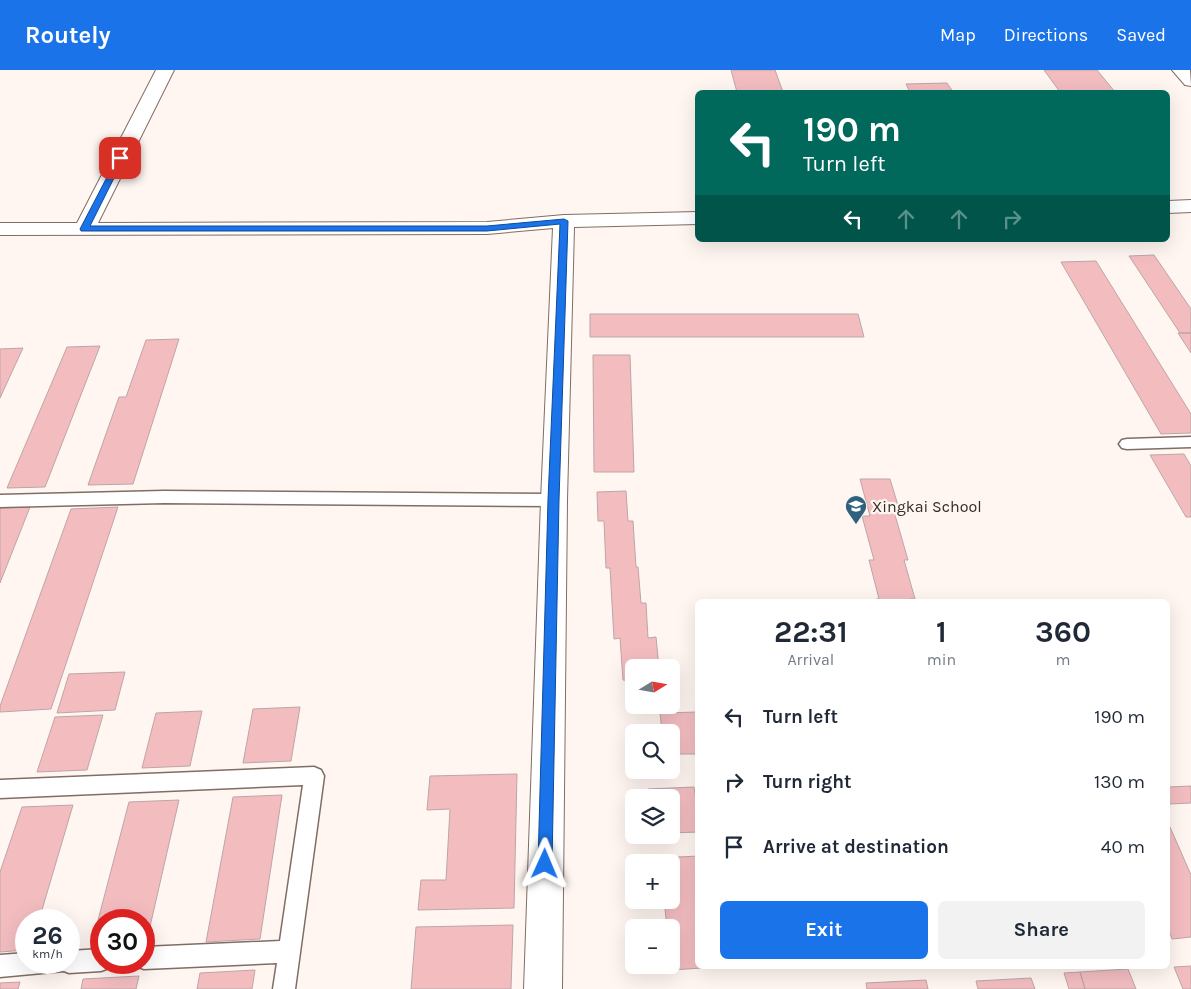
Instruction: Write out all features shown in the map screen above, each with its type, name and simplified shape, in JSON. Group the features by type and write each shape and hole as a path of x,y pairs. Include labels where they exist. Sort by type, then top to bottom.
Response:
{"street":[{"path":"84,229 166,70"},
{"path":"1181,70 1191,81"},
{"path":"1170,207 1191,206"},
{"path":"0,229 487,228 564,221 695,218"},
{"path":"543,989 554,500 564,221"}],"lane":[{"path":"1127,444 1191,442"},
{"path":"0,501 164,497 554,500"},
{"path":"0,789 314,776 284,989"},
{"path":"155,957 290,951"},
{"path":"0,966 15,965"}],"building":[{"path":"731,70 775,70 782,90 736,90"},
{"path":"1044,70 1097,70 1113,90 1059,90"},
{"path":"947,83 952,90 909,90 906,84"},
{"path":"1154,255 1191,309 1191,333 1180,333 1129,256"},
{"path":"1096,261 1191,414 1191,433 1161,434 1061,262"},
{"path":"590,314 858,314 864,337 590,337"},
{"path":"1178,333 1191,333 1191,353"},
{"path":"179,339 133,484 88,485 119,397 126,397 146,340"},
{"path":"100,346 45,487 7,488 67,347"},
{"path":"23,348 0,398 0,349"},
{"path":"593,355 630,355 634,472 594,472"},
{"path":"1184,454 1191,466 1191,517 1186,517 1150,455"},
{"path":"860,479 890,479 901,515 895,515 908,560 904,560 915,599 879,599 869,560 874,560 862,516 870,516"},
{"path":"626,491 628,521 633,521 641,603 646,603 648,638 656,637 658,659 625,659 625,680 623,680 620,638 614,639 610,568 606,568 604,521 598,521 597,492"},
{"path":"30,507 0,583 0,508"},
{"path":"118,507 51,709 0,712 0,706 71,509"},
{"path":"125,672 115,710 57,713 69,674"},
{"path":"300,707 291,761 243,763 253,709"},
{"path":"202,711 190,766 142,768 156,713"},
{"path":"695,712 695,754 680,754 680,724 661,724 660,714"},
{"path":"103,715 87,770 37,772 55,717"},
{"path":"517,774 514,908 418,910 421,880 446,880 450,809 427,810 430,776"},
{"path":"1191,786 1191,803 1170,804 1170,787"},
{"path":"694,787 695,832 680,833 680,789 648,789"},
{"path":"282,795 260,939 206,942 233,797"},
{"path":"179,800 154,909 101,909 129,802"},
{"path":"73,805 42,909 15,909 15,951 0,952 0,872 22,807"},
{"path":"1170,827 1191,875 1191,937 1172,939 1170,934"},
{"path":"695,856 695,968 680,969 680,919 666,919 665,909 680,909 680,857"},
{"path":"513,925 511,989 411,989 416,927"},
{"path":"1191,966 1191,989 1183,989 1174,967"},
{"path":"1128,969 1136,989 1085,989 1080,972"},
{"path":"255,970 252,989 197,989 200,973"},
{"path":"1080,972 1085,989 1069,989 1064,973"},
{"path":"139,976 136,989 81,989 83,979"},
{"path":"1031,978 1035,989 978,989 976,981"},
{"path":"926,980 928,989 867,989 866,983"},
{"path":"20,982 18,989 0,989 0,983"}],"place":[{"name":"Xingkai School","path":"856,525"}],"route":[{"path":"120,158 84,229 487,228 564,221 554,500 545,864"}]}
